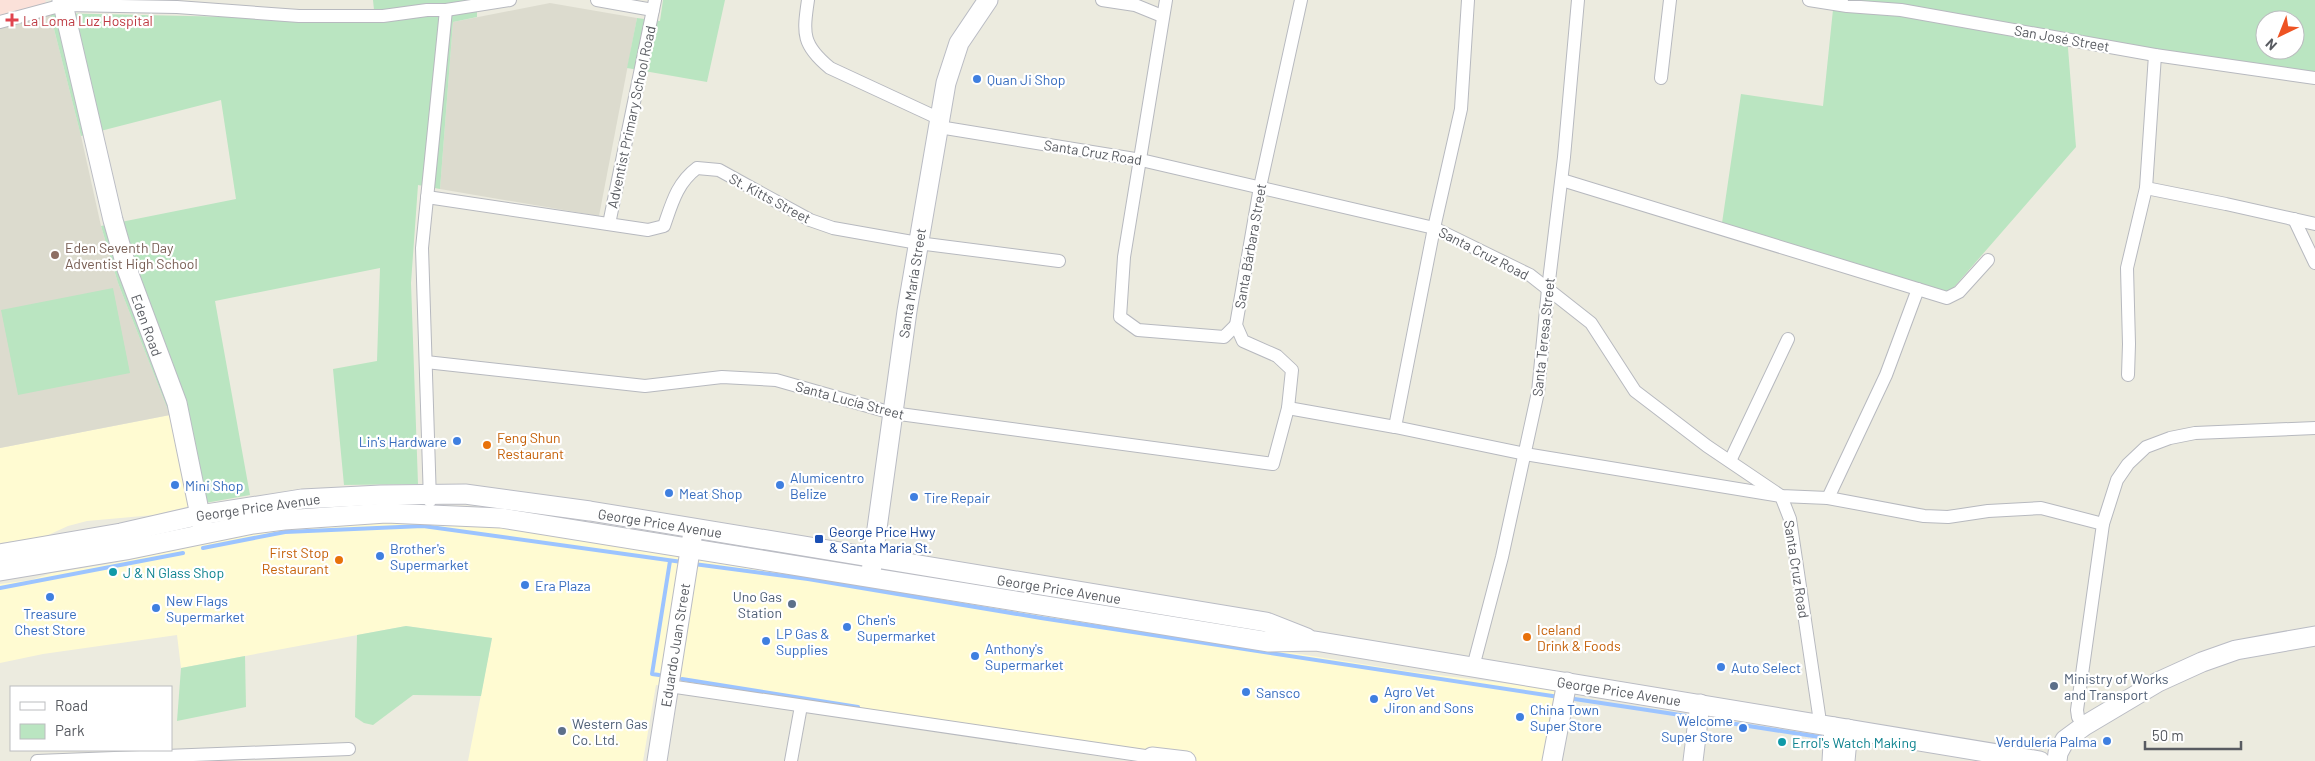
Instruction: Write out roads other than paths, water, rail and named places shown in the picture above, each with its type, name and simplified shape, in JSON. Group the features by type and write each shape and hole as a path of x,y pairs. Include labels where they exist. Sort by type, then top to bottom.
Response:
{"main road":[{"name":"Santa María Street","path":"872,568 892,413 918,243 939,123 954,56 966,31 988,0"},
{"name":"Eden Road","path":"63,2 113,220 130,278 177,403 204,534"},
{"name":"George Price Avenue","path":"0,571 126,550 253,524 430,504 465,494 694,528 872,568"},
{"name":"George Price Avenue","path":"0,554 121,533 200,515 302,499 362,495 430,504 502,518 690,549 872,568 1266,622 1315,641 2040,761"},
{"name":"Eduardo Juan Street","path":"656,761 694,528"},
{"path":"2057,761 2060,747 2084,726 2158,682 2202,662 2236,650 2315,636"},
{"path":"1552,761 1568,682"},
{"path":"1693,761 1700,704"},
{"path":"1832,761 1833,727"},
{"path":"1833,727 1845,761"},
{"path":"1151,759 1186,761"}],"street":[{"path":"0,22 63,2 177,7 299,16 383,16 427,10 446,10 510,0"},
{"name":"Adventist Primary School Road","path":"597,0 654,5 608,224"},
{"name":"Santa Cruz Road","path":"808,0 804,36 809,48 819,59 830,68 939,123 1141,160 1434,228 1530,275 1591,323 1634,391 1707,446 1781,496 1790,519 1819,715 1833,727"},
{"path":"1102,0 1135,5 1162,16"},
{"path":"1166,0 1124,257 1120,317 1138,330 1224,336 1243,341 1277,356 1292,370 1288,408 1394,426 1525,454 1781,496 1828,498 1924,516 1948,517 1988,511 2041,508 2103,524"},
{"name":"Santa Bárbara Street","path":"1243,341 1236,325 1260,187 1300,0"},
{"path":"1394,426 1434,228 1461,109 1468,0"},
{"name":"Santa Teresa Street","path":"1473,668 1525,454 1538,392 1548,289 1562,180 1578,0"},
{"path":"1661,78 1670,0"},
{"name":"San José Street","path":"1809,0 1925,14 2155,54 2315,78"},
{"path":"430,504 422,248 446,10"},
{"path":"2128,375 2130,344 2127,268 2146,188 2155,54"},
{"name":"St. Kitts Street","path":"427,197 648,230 664,226 677,189 687,176 697,168 719,170 810,220 832,228 918,243 1059,261"},
{"path":"1562,180 1947,298 1959,292 1988,260"},
{"path":"2146,188 2315,224"},
{"path":"2294,219 2315,263"},
{"path":"1828,498 1886,375 1918,289"},
{"path":"1224,336 1236,325"},
{"path":"1730,461 1788,339"},
{"name":"Santa Lucía Street","path":"426,362 645,386 722,377 776,380 892,413 1273,464 1288,408"},
{"path":"2084,726 2078,717 2077,710 2103,524 2117,480 2128,464 2146,447 2170,438 2195,433 2315,428"},
{"path":"669,686 1151,759"},
{"path":"792,761 801,706"},
{"path":"37,761 349,749"}],"waterway":[{"path":"203,548 285,532 423,526 682,562"},
{"path":"0,588 183,553"},
{"path":"659,675 652,674 670,561"},
{"path":"694,564 808,579 1041,618 1559,697"},
{"path":"682,679 858,707"},
{"path":"1568,698 1687,716"},
{"path":"1710,720 1826,738"}],"place":[{"name":"La Loma Luz Hospital","path":"12,20"},
{"name":"Quan Ji Shop","path":"977,79"},
{"name":"Eden Seventh Day Adventist High School","path":"55,255"},
{"name":"Lin's Hardware","path":"457,441"},
{"name":"Feng Shun Restaurant","path":"487,445"},
{"name":"Mini Shop","path":"175,485"},
{"name":"Alumicentro Belize","path":"780,485"},
{"name":"Meat Shop","path":"669,493"},
{"name":"Tire Repair","path":"914,497"},
{"name":"George Price Hwy & Santa Maria St.","path":"819,539"},
{"name":"Brother's Supermarket","path":"380,556"},
{"name":"First Stop Restaurant","path":"339,560"},
{"name":"J & N Glass Shop","path":"113,572"},
{"name":"Era Plaza","path":"525,585"},
{"name":"Treasure Chest Store","path":"50,597"},
{"name":"Uno Gas Station","path":"792,604"},
{"name":"New Flags Supermarket","path":"156,608"},
{"name":"Chen's Supermarket","path":"847,627"},
{"name":"Iceland Drink & Foods","path":"1527,637"},
{"name":"LP Gas & Supplies","path":"766,641"},
{"name":"Anthony's Supermarket","path":"975,656"},
{"name":"Auto Select","path":"1721,667"},
{"name":"Ministry of Works and Transport","path":"2054,686"},
{"name":"Sansco","path":"1246,692"},
{"name":"Agro Vet Jiron and Sons","path":"1374,699"},
{"name":"China Town Super Store","path":"1520,717"},
{"name":"Welcome Super Store","path":"1743,728"},
{"name":"Western Gas Co. Ltd.","path":"562,731"},
{"name":"Verdulería Palma","path":"2107,741"},
{"name":"Errol's Watch Making","path":"1782,742"}]}
